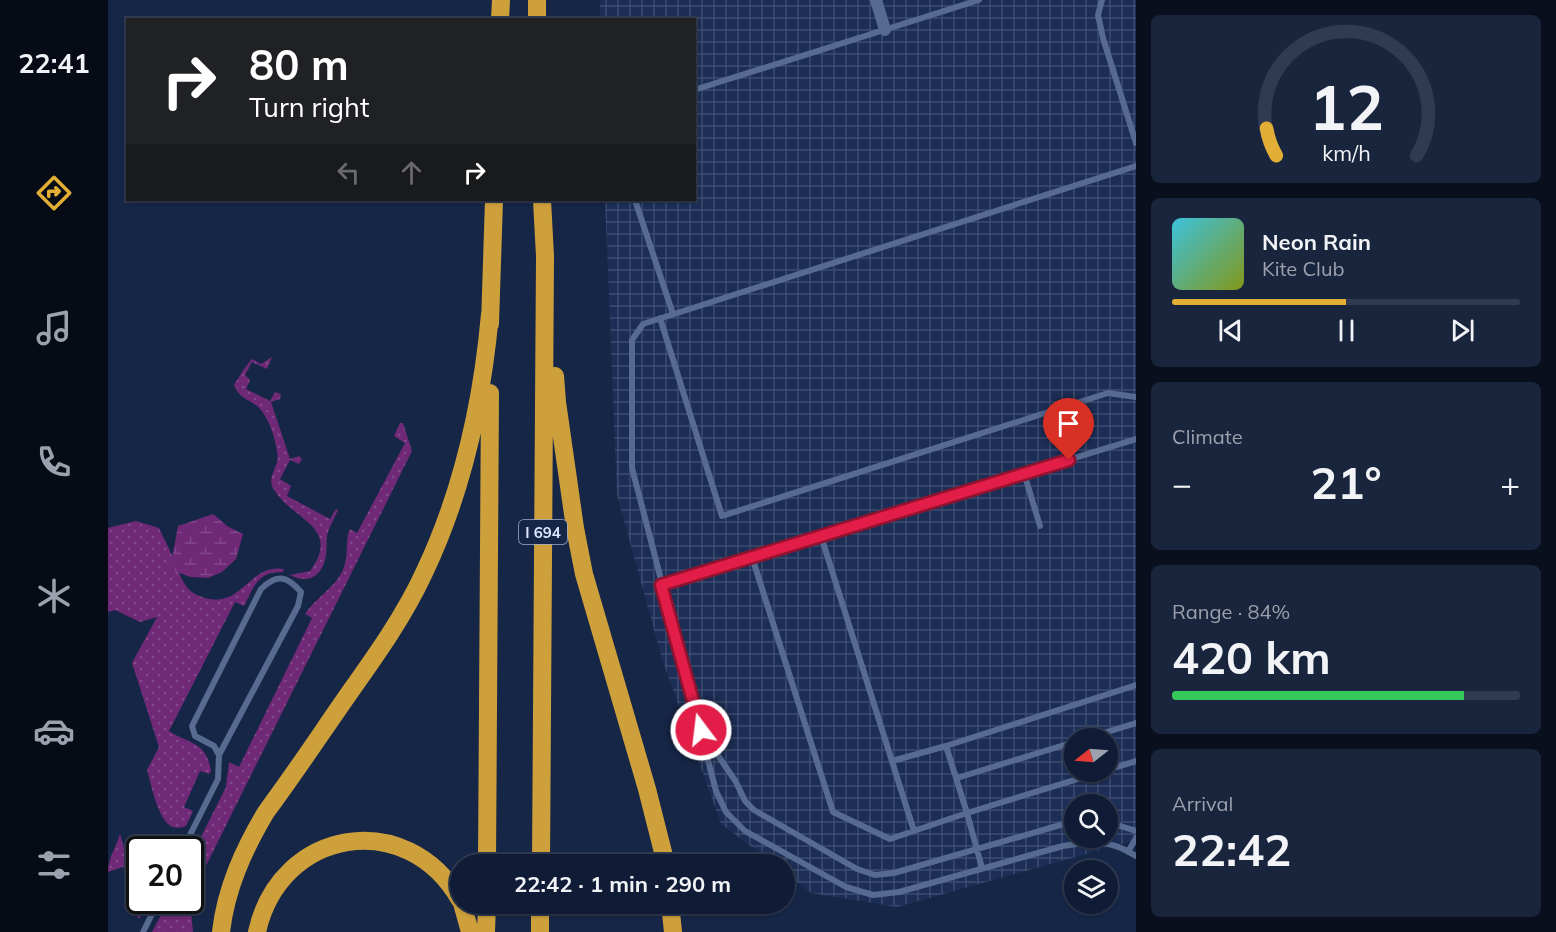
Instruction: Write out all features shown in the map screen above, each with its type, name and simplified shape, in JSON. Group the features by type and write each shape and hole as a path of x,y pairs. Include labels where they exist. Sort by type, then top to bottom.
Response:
{"highway":[{"path":"500,18 501,0"},
{"path":"537,0 537,18"},
{"path":"487,854 490,314 494,201"},
{"name":"I 694","path":"541,854 545,279 542,201"},
{"path":"545,279 557,402 574,528 584,574 647,789 663,854"},
{"path":"221,932 237,868 251,837 400,620 444,528 470,447 486,363 490,314"},
{"path":"257,932 267,902 277,885 289,872 303,860 320,851 352,841 389,843 405,848 423,858 450,883"},
{"path":"465,914 470,932"},
{"path":"486,932 487,914"},
{"path":"540,914 540,932"},
{"path":"671,914 673,932"}],"street":[{"path":"876,0 885,30"}],"lane":[{"path":"696,89 979,0"},
{"path":"1102,0 1098,15 1103,38 1136,143"},
{"path":"1136,166 660,318 644,324 632,340 632,468 661,585 720,801 735,822 745,831 846,887 864,894 883,895 899,892 1063,846 1085,842 1111,843 1136,856"},
{"path":"635,201 673,314"},
{"path":"660,318 722,516 1108,393 1136,397"},
{"path":"661,585 1136,439"},
{"path":"1024,473 1040,526"},
{"path":"821,536 914,831"},
{"path":"752,557 832,812 890,839 1066,782"},
{"path":"190,836 218,779 219,755 298,606 301,592 293,584 281,578 271,579 261,589 192,726 195,736 214,746 219,755"},
{"path":"892,761 1136,685"},
{"path":"1118,729 1136,723"},
{"path":"701,730 736,782 745,801 754,810 857,869 875,875 1064,824"},
{"path":"957,778 1064,745"},
{"path":"946,746 982,868"},
{"path":"1118,766 1136,761"},
{"path":"1118,825 1136,831"},
{"path":"1128,852 1136,838"},
{"path":"143,932 152,914"}],"shaded area":[{"path":"600,0 1136,0 1136,840 1118,845 1118,794 1064,794 1064,848 1107,848 897,907 811,893 795,880 795,854 761,854 721,824 662,659 617,495 605,201 696,201 696,18 600,18"}],"green space":[{"path":"272,357 267,369 252,362 245,375 250,380 246,389 270,401 275,392 281,394 280,399 271,402 290,459 299,456 302,459 299,464 290,460 280,479 291,486 287,496 330,519 336,509 338,510 327,536 322,568 309,579 290,575 310,571 319,556 321,544 318,533 281,499 273,488 272,478 278,455 272,430 260,409 241,396 234,385 252,359 261,364"},
{"path":"400,423 403,423 412,451 204,870 204,836 202,836 226,787 229,762 239,767 312,618 305,614 341,574 350,529 357,533 405,443 394,436"},
{"path":"213,514 227,526 243,534 236,559 222,572 208,578 190,577 170,569 178,526"},
{"path":"136,521 159,528 184,583 192,592 202,597 216,600 227,598 262,573 272,569 284,569 283,572 275,572 262,577 244,606 235,602 169,731 201,749 209,761 211,771 209,774 200,771 184,807 193,811 186,826 181,827 168,824 155,798 147,770 159,747 132,663 157,617 140,622 115,610 108,612 108,528"},
{"path":"120,834 126,855 126,866 108,872"},
{"path":"162,914 191,914 193,932 152,932"}],"route":[{"path":"701,730 661,585 1069,460"}]}
